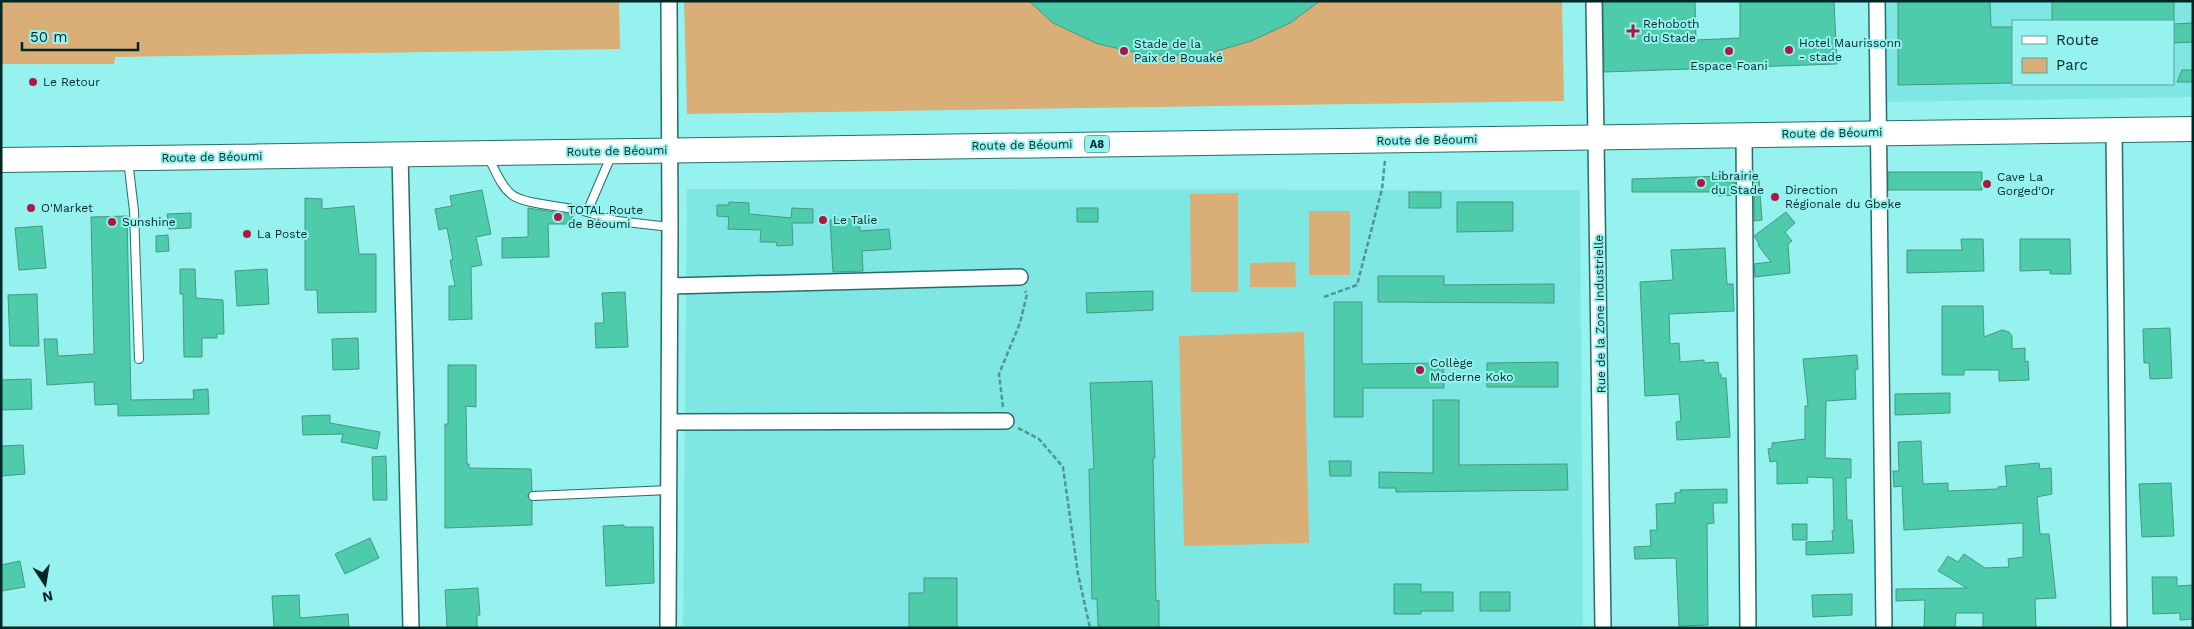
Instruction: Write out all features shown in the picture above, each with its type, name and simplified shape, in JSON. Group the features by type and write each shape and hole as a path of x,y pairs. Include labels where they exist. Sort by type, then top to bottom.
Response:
{"main road":[{"name":"Route de Béoumi","path":"1,160 2193,129"}],"street":[{"path":"668,628 669,1"},
{"name":"Rue de la Zone Industrielle","path":"1594,1 1603,628"},
{"path":"1877,1 1884,628"},
{"path":"2114,130 2119,628"},
{"path":"1744,135 1748,628"},
{"path":"400,154 411,628"},
{"path":"670,286 1020,277"},
{"path":"669,422 1006,421"}],"lane":[{"path":"587,212 613,151"},
{"path":"486,153 503,185 511,194 522,200 572,207 617,221 670,227"},
{"path":"128,158 134,210 139,359"},
{"path":"533,496 669,490"}],"path":[{"path":"1324,297 1358,285 1382,189 1387,140"},
{"path":"1020,277 1027,294 1020,323 1000,374 1006,421 1038,439 1063,467 1078,574 1090,628"}],"shaded area":[{"path":"1884,1 2193,1 2193,97 1887,102"},
{"path":"687,189 1580,190 1583,628 683,628"}],"green space":[{"path":"1,1 619,1 620,49 115,57 114,64 1,64"},
{"name":"Stade de la Paix de Bouaké","path":"684,1 1562,1 1564,101 687,114"},
{"path":"1238,193 1238,292 1191,292 1190,194"},
{"path":"1309,211 1350,211 1350,275 1309,275"},
{"path":"1295,262 1296,287 1250,287 1250,263"},
{"path":"1304,332 1309,543 1184,546 1179,336"}],"building":[{"path":"1029,1 1320,1 1290,23 1251,41 1203,55 1148,55 1098,44 1053,23"},
{"path":"1603,1 1695,1 1696,40 1740,38 1740,1 1834,1 1837,64 1604,72"},
{"path":"1898,1 1990,1 1991,27 2012,27 2012,83 1898,85"},
{"path":"2052,1 2174,1 2174,20 2052,20"},
{"path":"2193,23 2193,42 2174,43 2174,24"},
{"path":"2182,70 2193,70 2193,82 2177,82"},
{"path":"1888,172 1982,172 1982,190 1888,190"},
{"path":"1725,176 1726,182 1735,182 1735,195 1718,196 1718,192 1632,192 1632,179"},
{"path":"1754,180 1759,180 1762,220 1754,221"},
{"path":"482,190 491,234 476,237 482,265 471,267 472,319 449,320 449,286 455,286 450,260 453,260 447,228 439,230 435,209 452,206 450,196"},
{"path":"1409,192 1441,192 1441,208 1409,208"},
{"path":"305,198 322,199 322,209 354,206 359,254 376,254 376,312 318,313 317,290 305,290"},
{"path":"729,202 749,203 749,214 791,218 792,208 813,209 813,223 792,223 793,245 777,246 776,242 760,242 761,230 728,229 729,217 717,216 717,205 729,205"},
{"path":"1457,202 1513,202 1513,231 1457,232"},
{"path":"528,208 573,215 573,224 548,224 549,257 502,258 502,238 528,237"},
{"path":"1077,208 1098,208 1098,222 1077,222"},
{"path":"1786,212 1795,223 1785,232 1792,241 1788,244 1790,273 1755,277 1754,264 1771,262 1758,245 1754,236"},
{"path":"191,213 191,228 169,229 167,214"},
{"path":"127,216 131,400 194,399 193,390 208,389 209,414 118,416 118,404 95,405 94,382 47,385 44,339 57,339 58,356 94,354 91,217"},
{"path":"859,218 860,231 889,229 891,249 862,251 863,271 833,272 830,220"},
{"path":"42,226 46,268 19,270 15,228"},
{"path":"168,235 169,251 156,252 156,236"},
{"path":"1961,239 1983,239 1984,271 1907,273 1907,250 1962,250"},
{"path":"2020,239 2070,239 2071,274 2050,274 2050,270 2020,271"},
{"path":"1725,248 1727,284 1733,284 1734,311 1669,314 1670,344 1679,343 1680,362 1704,360 1704,363 1718,362 1721,378 1726,378 1730,437 1677,440 1676,422 1681,421 1679,394 1645,396 1640,282 1673,280 1671,250"},
{"path":"180,269 195,269 196,298 223,300 224,334 217,334 217,338 202,338 202,357 184,357 183,294 180,294"},
{"path":"267,269 269,304 237,306 235,271"},
{"path":"1378,276 1444,276 1444,285 1554,284 1554,303 1378,302"},
{"path":"1153,291 1153,310 1087,313 1086,293"},
{"path":"625,292 628,347 596,348 595,323 604,323 602,293"},
{"path":"37,294 39,346 10,346 8,295"},
{"path":"1334,302 1362,302 1362,364 1443,363 1444,388 1363,388 1363,417 1334,417"},
{"path":"1942,306 1983,306 1984,337 2002,330 2009,332 2012,336 2012,349 2025,348 2025,362 2028,361 2029,380 1999,381 1999,370 1964,370 1964,375 1942,375"},
{"path":"2170,328 2172,378 2150,379 2149,363 2144,363 2143,329"},
{"path":"358,338 359,369 333,370 332,339"},
{"path":"1857,355 1858,369 1855,370 1856,399 1826,401 1825,458 1851,459 1851,478 1846,478 1847,520 1852,520 1854,553 1806,555 1806,542 1833,541 1833,478 1807,477 1808,483 1777,484 1777,461 1770,462 1768,449 1772,448 1772,443 1805,439 1805,406 1808,406 1803,359"},
{"path":"1558,362 1558,387 1487,387 1487,363"},
{"path":"448,365 476,365 476,407 466,406 467,464 469,464 469,468 531,469 532,491 527,496 532,501 532,525 445,528 445,424 448,424"},
{"path":"31,379 32,409 1,410 1,380"},
{"path":"1152,381 1155,458 1153,458 1156,601 1159,600 1159,628 1100,628 1100,625 1098,626 1097,599 1092,599 1089,469 1094,469 1090,383"},
{"path":"1950,393 1950,413 1895,415 1895,394"},
{"path":"1433,400 1459,400 1459,465 1567,464 1568,490 1396,492 1396,488 1379,488 1379,472 1433,473"},
{"path":"330,415 330,423 380,432 377,449 341,442 343,434 303,435 302,416"},
{"path":"1921,441 1923,484 1948,483 1948,491 1998,489 1998,487 2007,486 2005,466 2039,463 2040,469 2051,468 2052,494 2037,497 2040,534 2049,534 2056,598 2035,599 2036,628 1983,628 1983,613 1956,613 1955,628 1924,628 1925,600 1896,601 1896,589 1967,588 1938,571 1948,556 1958,562 1964,554 1985,568 2009,567 2008,559 2023,557 2023,523 1904,530 1902,486 1894,487 1893,471 1899,471 1898,442"},
{"path":"23,445 25,474 1,476 1,446"},
{"path":"386,456 387,500 373,500 372,457"},
{"path":"1329,461 1351,461 1351,476 1330,476"},
{"path":"2171,483 2174,536 2142,537 2139,484"},
{"path":"1727,489 1727,503 1713,503 1714,523 1707,524 1708,625 1679,626 1676,558 1635,559 1634,547 1651,546 1650,530 1657,530 1656,504 1675,503 1675,493 1681,492 1680,490"},
{"path":"1792,524 1807,524 1807,540 1793,540"},
{"path":"624,525 624,527 653,527 654,583 606,586 603,526"},
{"path":"370,538 379,558 345,574 335,554"},
{"path":"20,561 25,587 1,591 1,565"},
{"path":"2152,577 2177,577 2177,586 2193,585 2193,619 2180,620 2180,613 2153,614"},
{"path":"924,578 957,578 957,628 909,628 909,593 924,593"},
{"path":"1394,584 1421,584 1421,592 1453,592 1453,611 1421,611 1421,614 1394,614"},
{"path":"478,588 480,615 477,615 477,628 447,628 445,590"},
{"path":"1480,592 1510,592 1510,611 1480,611"},
{"path":"1852,594 1852,615 1813,617 1812,595"},
{"path":"299,595 300,618 348,614 349,628 274,628 272,596"}],"place":[{"name":"Rehoboth du Stade","path":"1633,31"},
{"name":"Hotel Maurissonn - stade","path":"1789,50"},
{"name":"Stade de la Paix de Bouaké","path":"1124,51"},
{"name":"Espace Foani","path":"1729,51"},
{"name":"Le Retour","path":"33,82"},
{"name":"Librairie du Stade","path":"1701,183"},
{"name":"Cave La Gorged'Or","path":"1987,184"},
{"name":"Direction Régionale du Gbeke","path":"1775,197"},
{"name":"O'Market","path":"31,208"},
{"name":"TOTAL Route de Béoumi","path":"558,217"},
{"name":"Le Talie","path":"823,220"},
{"name":"Sunshine","path":"112,222"},
{"name":"La Poste","path":"247,234"},
{"name":"Collège Moderne Koko","path":"1420,370"}]}
